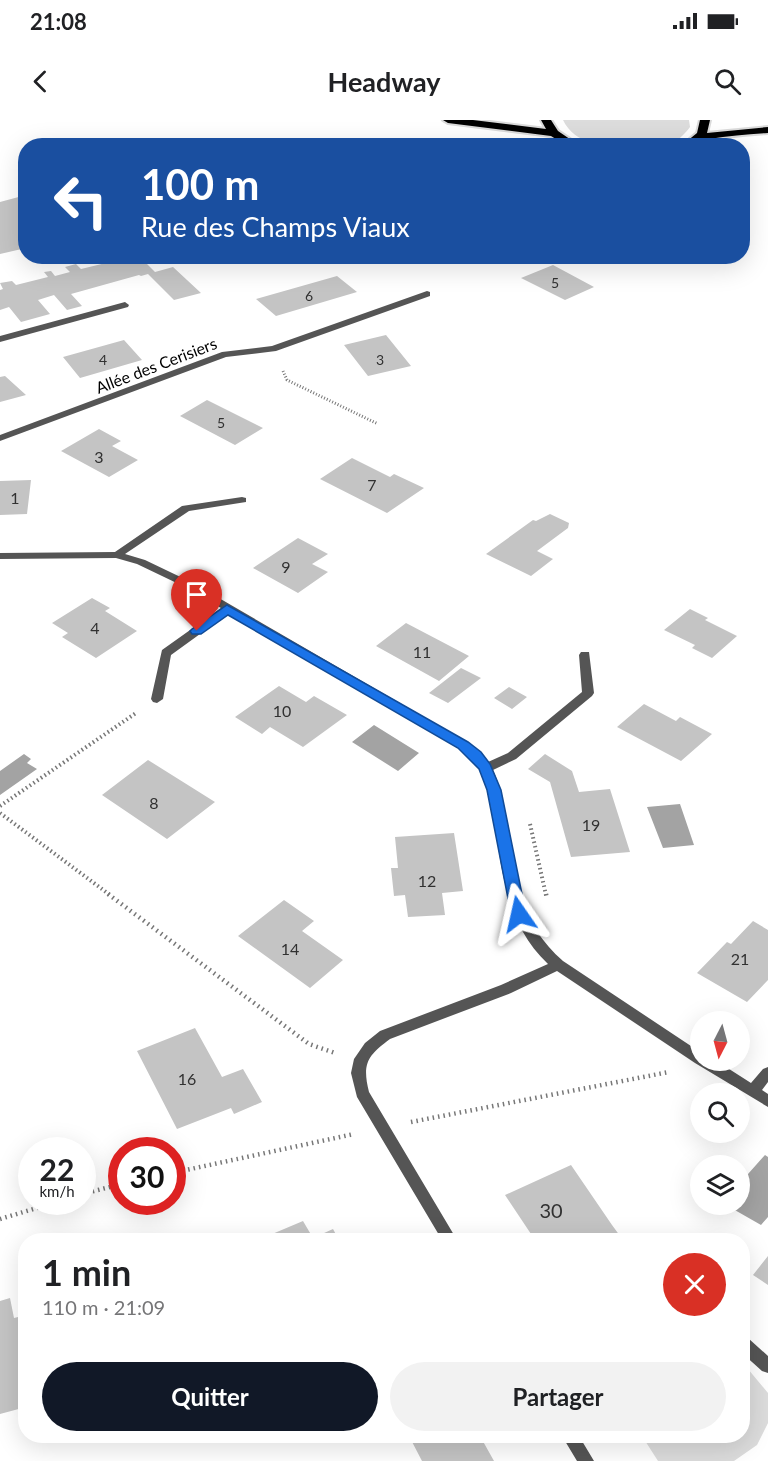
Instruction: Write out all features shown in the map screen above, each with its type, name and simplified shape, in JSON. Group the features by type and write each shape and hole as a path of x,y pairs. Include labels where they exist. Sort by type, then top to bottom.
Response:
{"highway":[{"path":"448,120 554,133 562,138"},
{"path":"546,120 554,133"},
{"path":"699,138 705,129 705,120"},
{"path":"699,138 768,130"}],"street":[{"name":"Allée des Cerisiers","path":"0,438 225,354 273,348 427,294"},
{"path":"0,339 125,305"},
{"path":"117,555 186,508 242,500"},
{"path":"0,556 117,555 150,566 189,585 463,745 476,755 486,768 494,790 519,914 530,937 545,955 558,965 690,1052"},
{"path":"157,699 166,653 227,609"},
{"path":"486,768 512,756 588,693 585,655"},
{"path":"446,1233 362,1093 357,1077 358,1062 369,1046 385,1035 506,989 558,965"},
{"path":"721,1071 768,1101"},
{"path":"752,1090 768,1073"},
{"path":"750,1350 768,1366"},
{"path":"574,1443 586,1461"}],"path":[{"path":"273,348 287,380 378,424"},
{"path":"0,806 157,699"},
{"path":"0,813 309,1044 358,1062"},
{"path":"186,1170 690,1064"},
{"path":"0,1219 18,1214"}],"shaded area":[{"path":"563,120 689,120 690,127 679,138 581,138 569,129"},
{"path":"374,725 419,753 398,771 352,742"},
{"path":"24,754 31,759 27,763 37,769 0,795 0,771"},
{"path":"680,804 694,845 663,848 647,807"},
{"path":"765,1155 768,1157 768,1217 761,1225 744,1215 750,1215 750,1172"},
{"path":"750,1371 768,1393 768,1423 757,1445 734,1461 658,1461 646,1443 750,1443"}],"building":[{"path":"18,197 18,250 0,254 0,202"},
{"path":"76,264 81,269 102,264 147,264 155,272 173,267 201,293 174,300 148,274 71,294 82,306 67,310 54,295 38,300 50,314 21,322 9,307 0,310 0,290 3,289 0,283 12,281 16,285 48,277 44,272 51,271 55,276 70,272 65,267"},
{"path":"553,265 594,287 565,300 521,278"},
{"path":"337,276 357,292 276,316 256,299"},
{"path":"386,335 411,366 368,376 344,345"},
{"path":"124,340 142,360 80,378 63,357"},
{"path":"5,376 26,395 0,402 0,377"},
{"path":"207,400 263,428 235,445 180,416"},
{"path":"99,429 121,441 112,446 138,460 109,477 61,451"},
{"path":"352,458 390,477 394,474 424,488 387,513 320,479"},
{"path":"31,480 27,514 0,515 0,481"},
{"path":"550,514 569,523 568,528 537,551 553,559 531,576 486,554 533,520 536,521"},
{"path":"298,538 328,554 312,564 328,572 298,593 253,568"},
{"path":"92,598 110,608 105,611 137,631 96,658 62,637 68,633 52,623"},
{"path":"690,609 708,618 705,620 737,636 712,658 692,648 695,645 664,630"},
{"path":"406,623 469,656 439,681 376,646"},
{"path":"461,668 481,678 448,703 429,693"},
{"path":"279,686 306,702 314,696 347,715 303,747 270,727 262,734 235,717"},
{"path":"509,687 527,697 512,709 494,698"},
{"path":"644,704 676,721 680,717 712,734 681,761 617,727"},
{"path":"545,754 572,771 579,792 610,789 630,852 571,857 550,782 528,769"},
{"path":"148,760 215,802 167,839 102,795"},
{"path":"454,833 463,891 442,893 445,915 408,917 405,895 394,896 391,868 398,868 395,837"},
{"path":"284,900 314,921 302,931 343,960 310,988 238,936"},
{"path":"753,921 768,930 768,980 747,1002 697,973 727,942 731,944"},
{"path":"195,1028 222,1077 243,1069 262,1102 234,1114 231,1108 177,1129 137,1051"},
{"path":"571,1165 618,1233 530,1233 505,1195"},
{"path":"303,1221 310,1233 275,1233"},
{"path":"768,1256 768,1285 753,1275"},
{"path":"10,1298 14,1318 18,1317 18,1409 0,1414 0,1301"},
{"path":"413,1443 484,1443 494,1461 422,1461"}],"route":[{"path":"197,631 227,609 463,745 476,755 486,768 494,790 519,914"}]}
